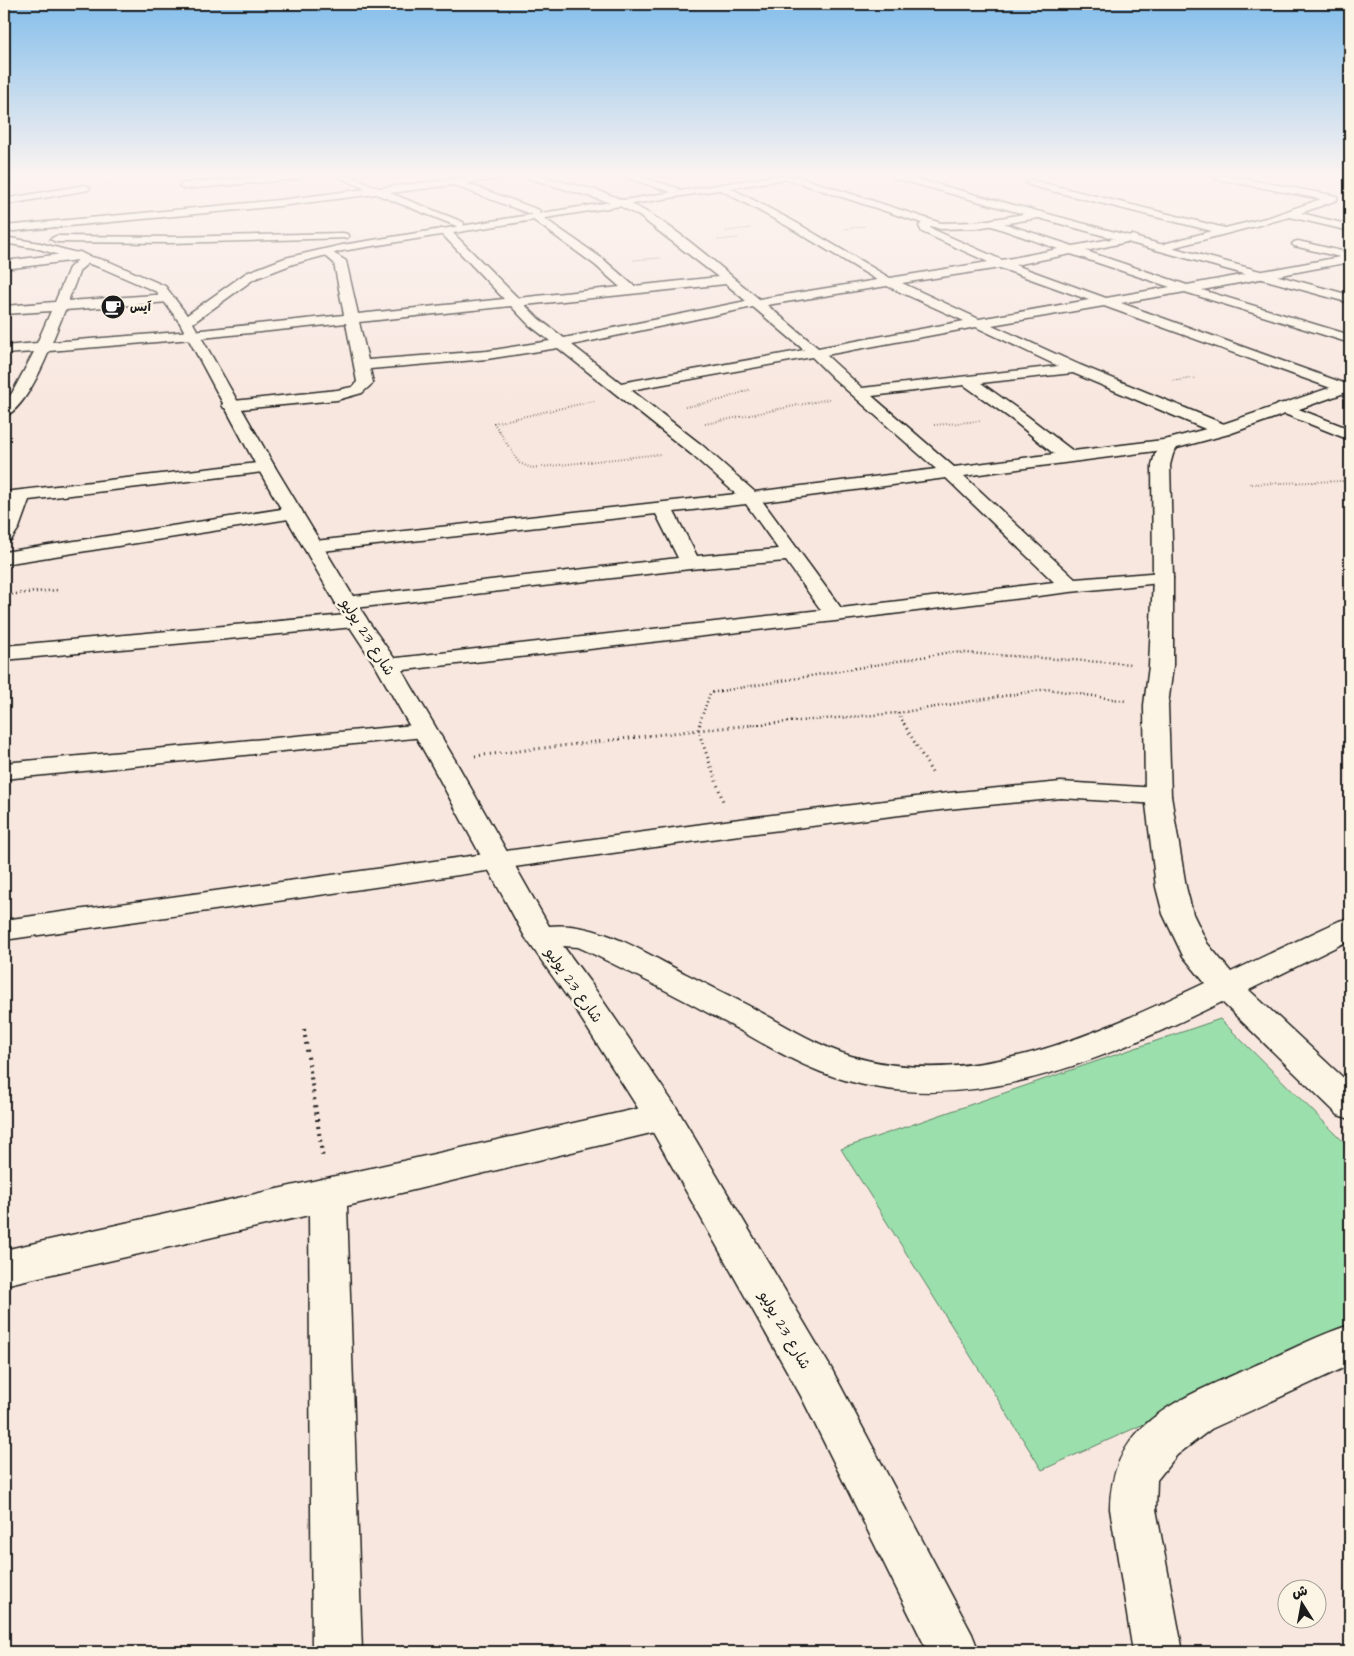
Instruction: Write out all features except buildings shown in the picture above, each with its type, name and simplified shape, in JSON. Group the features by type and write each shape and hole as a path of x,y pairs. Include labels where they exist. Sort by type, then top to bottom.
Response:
{"street":[{"path":"67,253 106,264 124,274 161,289 182,318"},
{"path":"119,253 114,259 124,274"},
{"path":"4,350 43,347 182,318 250,276 289,261 322,253"},
{"path":"230,405 349,393 357,390 365,383 340,261 329,253"},
{"path":"474,253 534,322 697,450 751,498 835,615"},
{"path":"588,253 631,290"},
{"path":"840,253 887,281 1075,368 1223,430"},
{"path":"977,253 1001,264 1104,302 1347,387"},
{"path":"361,365 508,352 756,303 1057,253"},
{"path":"1084,253 1187,289 1350,339"},
{"path":"1187,253 1350,298"},
{"path":"1332,253 1350,258"},
{"path":"699,255 817,354 951,474 1070,586"},
{"path":"4,264 84,258"},
{"path":"4,411 11,395 36,364 75,268 84,258"},
{"path":"622,391 978,323 1268,276 1350,258"},
{"path":"4,310 60,306 182,318 351,318 517,303 728,280"},
{"name":"شارع 23 يوليو","path":"182,318 266,467 352,612 387,664 540,937 581,993 663,1117 816,1382 954,1652"},
{"path":"859,393 1075,368"},
{"path":"968,381 1020,418 1070,458"},
{"path":"314,546 751,498 951,474 1171,444 1223,430 1347,387"},
{"path":"1283,408 1350,435"},
{"path":"1171,444 1164,454 1161,465 1162,578 1160,666 1156,705 1158,796 1171,887 1178,914 1194,948 1226,988 1350,1105"},
{"path":"4,536 9,528 12,496 266,467"},
{"path":"662,507 690,563"},
{"path":"4,558 294,513"},
{"path":"4,653 352,612 690,563 793,554"},
{"path":"387,664 835,615 1070,586 1162,578"},
{"path":"4,771 425,731"},
{"path":"4,930 732,828 948,801 1061,790 1158,796"},
{"path":"540,937 560,935 588,939 674,980 797,1046 832,1062 866,1073 912,1080 955,1080 1008,1072 1062,1058 1109,1041 1226,988 1350,928"},
{"path":"4,1268 328,1196 663,1117"},
{"path":"328,1196 338,1652"},
{"path":"1158,1652 1136,1538 1133,1488 1136,1474 1144,1460 1161,1439 1196,1414 1350,1344"}],"path":[{"path":"599,262 699,255"},
{"path":"651,414 720,400 752,389"},
{"path":"622,391 494,423 519,463 532,468 697,450"},
{"path":"672,430 859,393"},
{"path":"898,428 1020,418"},
{"path":"1249,484 1342,481 1346,470 1350,469"},
{"path":"4,596 58,590"},
{"path":"732,828 698,730 710,693 951,652 1160,666"},
{"path":"442,760 698,730 898,713 1047,690 1156,705"},
{"path":"898,713 948,801"},
{"path":"304,1029 328,1196"}],"green space":[{"path":"1220,1019 1350,1148 1350,1331 1042,1470 841,1149"}],"place":[{"name":"آيس","path":"113,307"}]}
